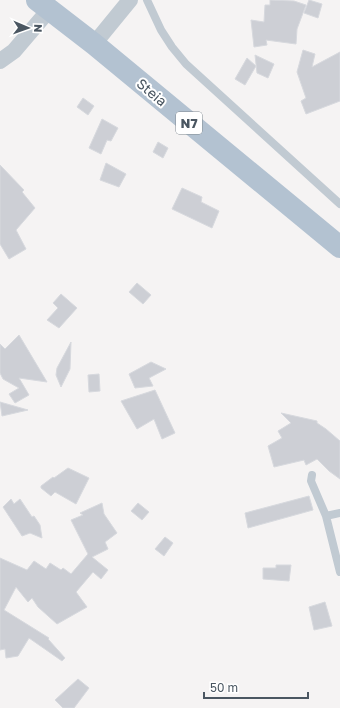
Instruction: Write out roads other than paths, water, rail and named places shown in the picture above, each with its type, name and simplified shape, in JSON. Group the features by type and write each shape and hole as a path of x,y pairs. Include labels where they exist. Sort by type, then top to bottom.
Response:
{"main road":[{"name":"Steia","path":"43,5 94,44 340,247"}],"street":[{"path":"94,44 130,0"},
{"path":"0,60 14,51 43,5"}],"lane":[{"path":"147,0 161,30 172,47 186,64 340,204"},
{"path":"312,475 311,481 326,516 340,572"},
{"path":"326,516 340,513"}]}
